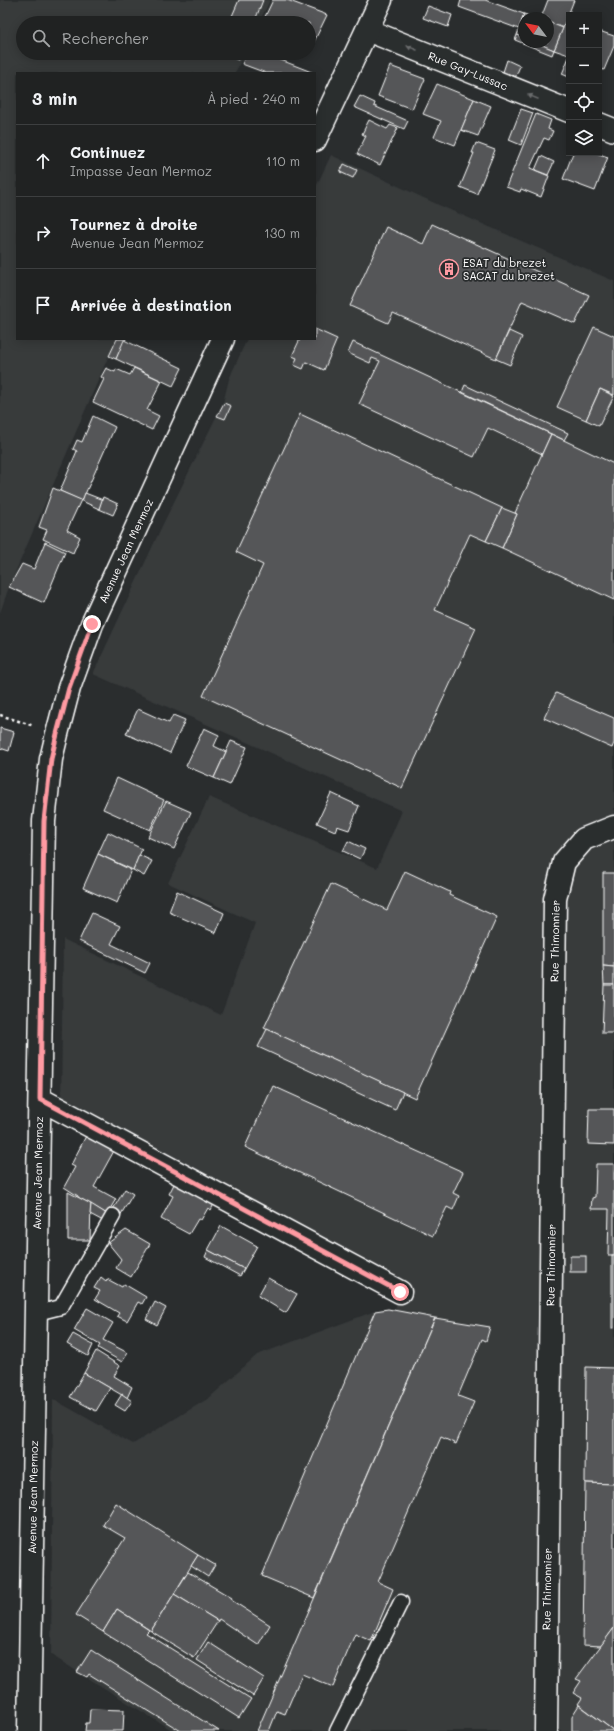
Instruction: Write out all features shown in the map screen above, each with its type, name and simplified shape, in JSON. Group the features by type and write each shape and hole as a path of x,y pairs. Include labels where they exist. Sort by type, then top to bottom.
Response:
{"main road":[{"path":"316,138 381,0"},
{"name":"Rue Gay-Lussac","path":"367,30 566,111"},
{"path":"602,125 614,130"},
{"name":"Avenue Jean Mermoz","path":"29,1731 44,821 51,759 69,688 92,624 223,340"},
{"name":"Rue Thimonnier","path":"546,1731 555,899 564,862 584,839 614,827"},
{"path":"40,1099 400,1292"}],"lane":[{"path":"37,1314 61,1307 113,1216"},
{"path":"338,1731 401,1602"}],"path":[{"path":"0,715 57,734"}],"shaded area":[{"path":"0,0 270,0 262,16 16,16 16,60 242,60 236,72 16,72 16,340 116,340 9,587 0,613"},
{"path":"331,155 441,206 614,281 614,1731 173,1731 51,1655 53,1399 133,1444 209,1398 257,1355 375,1311 395,1309 400,1293 61,1110 63,939 221,1015 255,923 168,883 209,797 377,868 402,811 93,674 162,526 223,403 229,379 247,340 316,340 316,187"}],"building":[{"path":"239,0 263,0 257,16 232,16"},
{"path":"273,0 287,0 327,15 316,38 316,16 265,16"},
{"path":"461,0 485,0 518,12 518,29 459,7"},
{"path":"548,0 574,0 569,12 566,12 566,20 563,28 554,24 554,12 543,12"},
{"path":"428,6 452,15 448,27 423,18"},
{"path":"566,20 566,54 554,50"},
{"path":"554,24 563,28 554,50 549,48 554,48"},
{"path":"602,32 614,36 614,46 604,70 602,69"},
{"path":"517,35 518,35 518,41 515,40"},
{"path":"535,48 549,48 554,50 552,55"},
{"path":"244,60 281,60 311,72 263,72 242,64"},
{"path":"507,60 520,66 513,83 501,78"},
{"path":"566,64 566,76 562,74"},
{"path":"390,66 425,79 412,109 378,96"},
{"path":"437,84 474,99 455,145 434,137 441,121 423,114"},
{"path":"360,96 375,103 374,106 408,121 404,129 354,107"},
{"path":"474,99 491,106 478,136 461,130"},
{"path":"521,109 533,113 521,145 509,140"},
{"path":"536,114 551,120 548,129 553,131 549,140 544,138 530,168 549,176 541,197 521,189 520,192 506,187"},
{"path":"369,120 387,129 390,125 398,128 380,165 357,154 366,136 362,134"},
{"path":"476,143 495,150 477,194 460,187 474,153 472,153"},
{"path":"602,155 608,157 595,191 563,179 572,156"},
{"path":"541,156 554,162 548,175 535,170"},
{"path":"344,164 357,170 353,178 340,172"},
{"name":"ESAT du brezet SACAT du brezet","path":"432,224 589,295 575,324 522,301 496,359 393,313 388,323 350,306 386,227 423,244"},
{"path":"594,327 614,336 614,395 600,389 586,420 557,407"},
{"path":"316,329 337,339 324,370 306,362 303,369 294,365 297,358 292,356 300,340 316,340"},
{"path":"509,331 522,337 510,365 496,359"},
{"path":"117,340 126,340 116,359 109,356"},
{"path":"124,340 182,368 173,386 116,359"},
{"path":"353,342 551,434 542,454 488,428 474,457 359,404 380,361 372,358 370,363 348,353"},
{"path":"106,368 115,372 116,369 130,375 134,368 162,381 147,410 159,416 152,430 93,402 104,379 101,377"},
{"path":"465,385 568,433 564,440 462,392"},
{"path":"600,389 614,396 599,426 586,420"},
{"path":"224,403 231,406 225,419 217,416"},
{"path":"300,414 502,508 486,541 470,534 435,610 476,628 402,788 203,696 263,565 236,552"},
{"path":"93,416 115,427 82,501 60,491 77,451 73,449 77,440 82,442"},
{"path":"551,434 614,464 614,600 502,548 517,514 515,513"},
{"path":"53,488 81,500 67,530 80,537 73,553 43,539 47,530 39,527"},
{"path":"85,493 103,500 99,509 82,501"},
{"path":"103,497 118,504 113,515 99,509"},
{"path":"502,508 517,514 502,548 486,541"},
{"path":"45,542 65,552 44,603 9,587 22,564 34,569"},
{"path":"556,693 614,718 614,743 612,748 544,718"},
{"path":"138,709 169,723 173,715 185,720 170,753 126,734"},
{"path":"0,728 14,732 9,751 0,748"},
{"path":"204,728 219,735 214,746 226,752 214,778 186,766"},
{"path":"231,741 247,747 230,785 214,778"},
{"path":"117,778 164,800 150,830 103,809"},
{"path":"331,793 359,806 349,830 337,826 335,831 317,823"},
{"path":"166,801 191,812 174,849 148,837"},
{"path":"108,832 142,849 133,870 98,854"},
{"path":"348,841 365,849 360,859 343,851"},
{"path":"98,854 131,870 117,903 83,888"},
{"path":"139,855 152,861 144,876 133,870"},
{"path":"405,871 450,892 449,895 497,917 415,1098 264,1028 331,884 387,910"},
{"path":"603,873 614,873 614,967 603,966"},
{"path":"177,891 224,913 216,933 169,912"},
{"path":"92,913 120,926 111,944 150,963 145,973 79,941"},
{"path":"603,966 614,967 614,985 604,985"},
{"path":"604,985 614,985 614,1033 602,1033"},
{"path":"267,1029 403,1092 395,1110 258,1047"},
{"path":"273,1086 463,1172 453,1193 459,1196 453,1210 447,1207 433,1236 245,1147"},
{"path":"589,1109 614,1109 614,1145 588,1144"},
{"path":"87,1134 115,1149 94,1187 116,1199 107,1214 64,1187 75,1167 71,1165"},
{"path":"596,1164 614,1164 614,1255 608,1255 609,1209 591,1209 592,1198 595,1197"},
{"path":"174,1184 214,1204 211,1210 208,1208 201,1220 198,1219 189,1234 161,1219 173,1196 169,1194"},
{"path":"125,1189 133,1194 120,1216 112,1211"},
{"path":"68,1192 91,1204 90,1240 68,1240"},
{"path":"91,1204 107,1214 103,1221 90,1214"},
{"path":"221,1226 257,1246 244,1269 208,1250"},
{"path":"126,1230 150,1244 131,1277 116,1268 121,1259 108,1243"},
{"path":"208,1250 244,1269 240,1276 205,1257"},
{"path":"612,1255 614,1255 614,1328 612,1328"},
{"path":"570,1256 586,1256 586,1272 570,1272"},
{"path":"101,1277 106,1281 107,1279 122,1287 124,1284 146,1297 142,1304 138,1302 127,1321 117,1316 119,1313 95,1299 100,1291 94,1288"},
{"path":"268,1278 297,1294 286,1313 258,1296"},
{"path":"155,1302 166,1308 157,1325 146,1319"},
{"path":"87,1308 113,1323 103,1340 128,1353 122,1362 98,1348 100,1345 74,1330"},
{"path":"388,1309 435,1318 314,1598 262,1576 375,1311"},
{"path":"435,1318 490,1327 486,1341 482,1339 458,1396 474,1402 456,1444 441,1437 378,1582 393,1589 371,1641 355,1634 333,1687 302,1674 285,1714 277,1711 269,1731 257,1731"},
{"path":"73,1334 93,1345 88,1356 67,1344"},
{"path":"96,1351 120,1366 114,1376 132,1387 127,1398 84,1373"},
{"path":"586,1367 614,1368 614,1484 585,1483"},
{"path":"84,1373 110,1388 96,1411 70,1397"},
{"path":"122,1394 132,1401 125,1411 115,1405"},
{"path":"585,1483 614,1484 614,1628 601,1646 583,1645"},
{"path":"116,1503 198,1555 151,1631 117,1609 103,1632 76,1615 125,1538 103,1525"},
{"path":"198,1555 215,1565 208,1577 191,1566"},
{"path":"188,1572 232,1598 231,1600 270,1625 258,1645 219,1619 218,1621 174,1594"},
{"path":"174,1594 218,1621 194,1658 151,1631"},
{"path":"117,1609 149,1630 146,1633 251,1699 239,1718 103,1632"},
{"path":"614,1628 614,1731 578,1704 582,1698 573,1693 581,1681 576,1679"},
{"path":"208,1642 264,1678 253,1696 197,1660"},
{"path":"91,1650 219,1731 181,1731 89,1674 87,1677 77,1672"},
{"path":"579,1705 614,1731 572,1731 572,1716"},
{"path":"90,1709 124,1710 123,1731 85,1731 86,1723 89,1723"}],"place":[{"name":"ESAT du brezet SACAT du brezet","path":"449,269"}],"route":[{"path":"92,624 69,688 57,734 51,759 44,821 40,1099 400,1292"}]}
